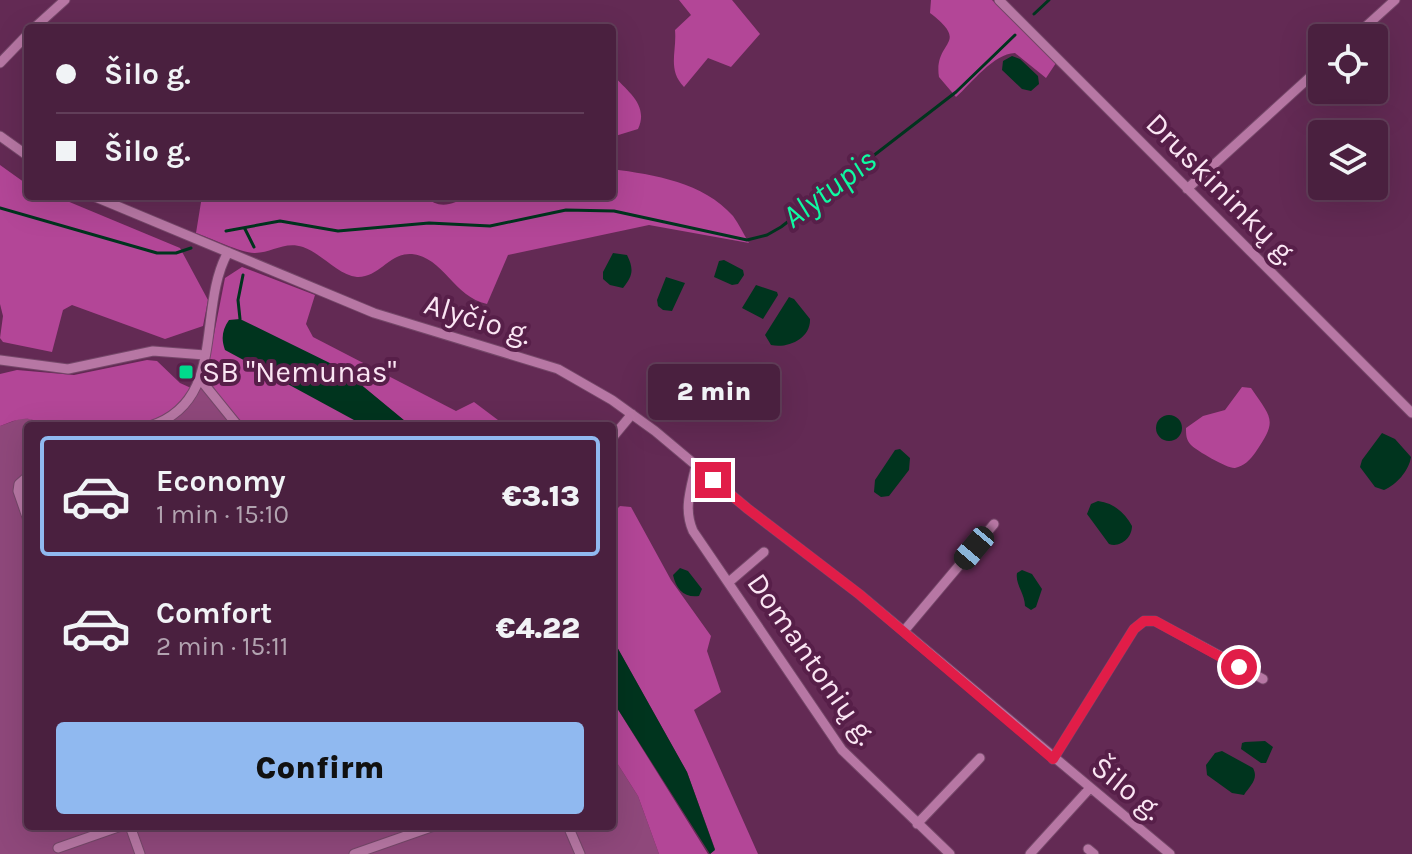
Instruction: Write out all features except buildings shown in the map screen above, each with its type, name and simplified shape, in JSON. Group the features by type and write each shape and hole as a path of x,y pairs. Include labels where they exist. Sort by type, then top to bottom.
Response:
{"street":[{"path":"38,24 65,0"},
{"name":"Druskininkų g.","path":"999,0 1412,413"},
{"path":"1368,24 1395,0"},
{"path":"0,63 24,38"},
{"path":"1187,189 1308,79"},
{"path":"0,136 24,153"},
{"name":"Alyčio g.","path":"103,200 374,313 558,369 632,414 696,465"},
{"path":"159,422 176,415 186,406 199,381 219,270 228,252"},
{"path":"0,360 68,369 153,351 205,355"},
{"path":"199,381 235,422"},
{"path":"616,433 632,414"},
{"name":"Domantonių g.","path":"696,465 686,506 693,531 842,750 950,854"},
{"name":"Šilo g.","path":"696,465 904,631 1170,854"},
{"path":"24,480 18,491 24,508"},
{"path":"904,631 994,524"},
{"path":"729,582 764,552"},
{"name":"Šilo g.","path":"1053,759 1134,629 1144,621 1155,621 1263,679"},
{"path":"917,824 980,758"},
{"path":"1030,854 1090,788"},
{"path":"58,848 110,830"},
{"path":"131,830 140,854"},
{"path":"354,854 423,830"},
{"path":"570,830 580,854"}],"shaded area":[{"path":"679,0 732,0 760,34 731,67 708,58 684,87 674,67 675,30 691,15"},
{"path":"931,0 992,0 1056,63 1046,78 1015,53 1007,55 983,70 956,97 939,77 941,56 950,38 942,23 930,13"},
{"path":"1012,56 1020,59 1038,76 1039,84 1031,91 1022,89 1002,70 1003,61"},
{"path":"616,78 639,106 641,120 638,129 616,136"},
{"path":"0,165 24,182 24,200 65,200 180,248 208,300 203,326 165,339 72,305 63,310 52,352 3,342 0,338 3,316 0,304"},
{"path":"616,170 677,182 707,195 733,216 749,243 649,225 508,255 487,304 466,294 432,262 412,254 404,254 372,274 357,277 343,272 303,247 290,245 250,253 196,233 201,200 430,200 440,205 456,202 616,200"},
{"path":"613,253 627,255 631,264 631,276 623,288 610,285 603,279 603,272"},
{"path":"724,260 743,270 744,275 738,284 732,285 714,277 719,261"},
{"path":"242,267 315,295 306,324 313,337 456,411 474,402 501,422 406,422 342,369 361,422 243,422 223,401 207,370 225,278"},
{"path":"666,277 685,283 672,311 658,306 657,300"},
{"path":"756,285 778,295 763,319 742,308"},
{"path":"789,297 810,319 807,332 791,344 771,345 765,335"},
{"path":"240,319 342,369 406,422 358,422 225,350 223,338 229,320"},
{"path":"147,360 157,361 180,383 191,388 172,410 146,422 37,422 22,419 0,426 0,374 17,370 74,375"},
{"path":"209,378 233,414 242,422 145,422 159,418 191,388"},
{"path":"1242,387 1251,388 1270,420 1267,433 1253,456 1244,464 1231,468 1194,448 1187,439 1186,428 1203,416 1225,410"},
{"path":"1169,415 1178,419 1182,428 1178,437 1169,441 1160,437 1156,428 1160,419"},
{"path":"22,418 36,422 24,422 24,830 616,830 616,761 638,796 659,854 0,854 0,426"},
{"path":"1382,433 1395,439 1411,457 1401,477 1384,490 1375,487 1360,467"},
{"path":"900,449 910,458 909,470 889,496 881,497 874,492 875,480 895,450"},
{"path":"1098,501 1118,509 1132,526 1128,538 1121,543 1109,544 1087,514 1091,504"},
{"path":"620,506 631,507 671,580 711,636 707,651 721,692 694,710 758,854 710,854 715,849 687,772 616,645 616,510"},
{"path":"680,568 688,571 702,589 699,596 685,594 676,584 673,575"},
{"path":"1022,570 1032,574 1042,589 1036,607 1031,610 1025,606 1017,581 1017,573"},
{"path":"616,645 687,772 715,850 710,854 616,706"},
{"path":"616,706 708,854 659,854 638,796 616,761"},
{"path":"1265,741 1273,747 1266,763 1261,763 1241,749 1245,742"},
{"path":"1222,751 1255,772 1244,795 1232,793 1207,775 1206,765 1215,753"}],"waterway":[{"name":"Alytupis","path":"1034,14 1049,0"},
{"name":"Alytupis","path":"226,231 280,221 338,231 429,223 490,226 566,210 614,211 747,240 767,235 781,227 956,92 1015,35"},
{"name":"Alytupis","path":"0,208 157,253 176,253 191,248"},
{"path":"245,229 254,247"},
{"path":"240,319 238,300 243,275"}],"place":[{"name":"SB \"Nemunas\"","path":"186,372"}],"route":[{"path":"713,480 859,594 1053,759 1134,629 1144,621 1155,621 1239,667"}]}
